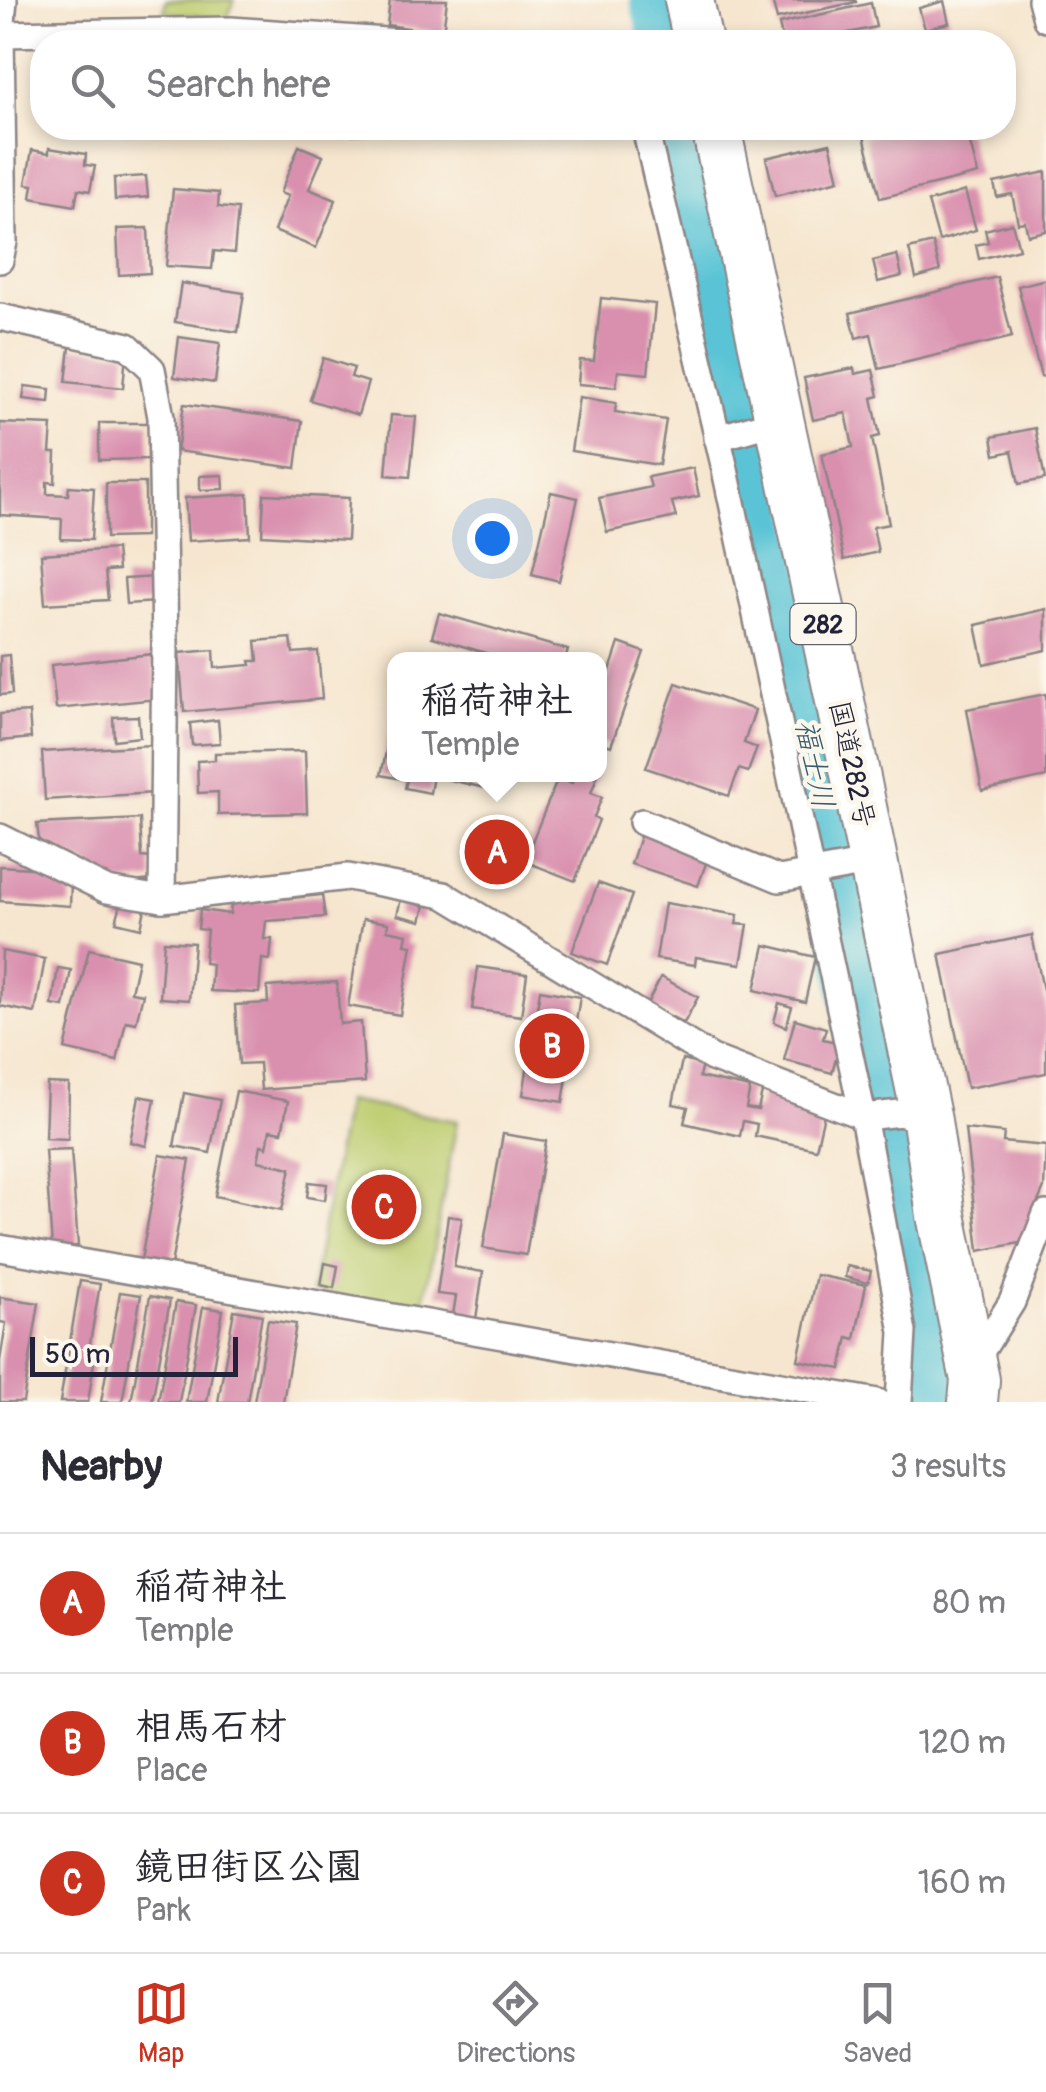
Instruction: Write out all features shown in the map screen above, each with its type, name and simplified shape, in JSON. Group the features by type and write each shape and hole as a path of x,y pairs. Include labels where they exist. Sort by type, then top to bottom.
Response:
{"highway":[{"path":"689,0 695,30"},
{"name":"国道282号","path":"718,140 873,862 913,1117 972,1385"}],"street":[{"path":"0,260 4,242 4,0"},
{"path":"1041,0 1046,19"},
{"path":"1,34 30,33"},
{"path":"648,140 718,437 864,1117 903,1332 899,1402"},
{"path":"0,317 128,346 152,368 161,417 165,684 162,898"},
{"path":"718,437 776,421"},
{"path":"642,822 779,879 873,862"},
{"path":"0,837 107,890 162,898 348,877 444,895 712,1058 864,1117 913,1117"},
{"path":"972,1385 1012,1302 1046,1214"},
{"path":"0,1248 878,1402"}],"green space":[{"path":"166,0 234,0 227,20 164,12"},
{"path":"346,1101 457,1121 422,1312 311,1292"}],"building":[{"path":"390,0 447,0 443,30 387,25"},
{"path":"772,0 855,0 856,2 777,19"},
{"path":"944,1 949,23 925,29 919,8"},
{"path":"871,3 876,27 780,30 779,24"},
{"path":"865,140 969,140 978,174 880,198"},
{"path":"830,143 839,180 775,196 766,158"},
{"path":"299,146 323,156 309,189 336,200 316,248 274,231 288,196 280,193"},
{"path":"49,148 86,154 85,165 95,166 90,191 78,189 75,206 31,198 33,185 26,184 32,150 49,153"},
{"path":"1046,172 1046,231 1028,235 1025,222 1018,223 1012,194 997,197 994,183"},
{"path":"146,176 148,197 115,200 114,178"},
{"path":"173,189 219,193 218,207 238,209 234,253 214,251 212,269 166,266"},
{"path":"965,191 976,230 939,241 928,202"},
{"path":"1012,223 1019,249 979,259 976,245 988,242 985,230"},
{"path":"148,228 150,273 119,275 117,229"},
{"path":"933,243 940,271 916,278 909,249"},
{"path":"897,255 902,276 878,282 873,261"},
{"path":"997,277 1012,337 879,369 871,334 856,338 850,313"},
{"path":"1046,279 1046,376 1041,377 1018,286"},
{"path":"181,283 244,293 238,332 175,322"},
{"path":"601,298 655,304 648,374 618,371 616,387 578,384 580,360 594,361"},
{"path":"179,337 220,343 215,383 174,377"},
{"path":"70,347 126,353 123,388 66,382"},
{"path":"323,358 354,368 351,377 368,382 358,415 310,400"},
{"path":"854,368 855,374 873,370 879,396 872,398 880,436 872,438 889,524 873,527 878,552 844,560 822,454 853,447 846,413 813,420 804,378"},
{"path":"25,386 50,389 49,402 23,399"},
{"path":"579,397 616,403 615,412 666,420 659,465 571,451"},
{"path":"184,404 302,421 296,468 177,451"},
{"path":"391,415 416,417 410,477 386,475"},
{"path":"0,423 52,425 50,453 56,453 55,483 47,482 47,494 68,495 69,486 94,488 91,540 61,539 62,519 0,515"},
{"path":"99,423 149,423 150,459 99,460"},
{"path":"1035,428 1045,479 1019,484 1012,451 995,455 992,437"},
{"path":"693,468 699,496 672,502 676,517 607,532 599,498 651,487 648,477"},
{"path":"223,475 224,489 200,490 200,476"},
{"path":"106,483 145,483 145,537 106,538"},
{"path":"551,492 578,498 559,581 532,574"},
{"path":"248,494 250,537 188,541 185,498"},
{"path":"264,494 349,498 347,540 262,535"},
{"path":"116,549 118,570 105,571 108,600 45,604 41,554"},
{"path":"155,577 157,602 126,604 124,579"},
{"path":"1046,609 1046,650 984,664 976,625"},
{"path":"439,613 568,650 482,652 432,637"},
{"path":"291,638 293,653 318,651 322,699 184,712 179,653 214,650 215,668 251,665 250,661 258,661 256,641"},
{"path":"619,643 644,652 611,746 607,745 607,680"},
{"path":"153,654 158,699 56,709 51,665"},
{"path":"9,655 12,694 0,695 0,656"},
{"path":"676,683 755,710 744,743 757,748 748,772 739,769 729,796 646,768"},
{"path":"1046,694 1046,777 982,791 967,709"},
{"path":"29,712 31,738 0,741 0,714"},
{"path":"138,716 140,737 114,740 113,717"},
{"path":"218,720 220,743 192,745 190,723"},
{"path":"151,745 154,793 45,800 42,752"},
{"path":"387,748 387,776 381,775"},
{"path":"305,751 307,813 218,815 218,792 198,793 197,761 215,760 215,753"},
{"path":"406,782 432,782 430,793 405,788"},
{"path":"459,782 495,782 493,790"},
{"path":"556,782 595,782 591,793 602,797 594,817 599,820 575,881 524,861"},
{"path":"140,819 142,857 151,858 153,880 119,883 39,840 37,824"},
{"path":"486,830 520,844 507,874 496,869 494,873 473,859"},
{"path":"642,830 710,852 698,886 631,864"},
{"path":"0,866 45,869 71,882 70,906 0,901"},
{"path":"598,883 632,895 607,965 572,952"},
{"path":"322,895 325,917 266,921 264,939 272,939 270,960 262,959 259,993 210,991 212,964 204,963 207,930 198,929 200,910 230,914 231,904"},
{"path":"401,899 425,906 421,921 397,915"},
{"path":"665,903 738,915 736,924 748,925 741,964 696,957 695,965 656,959"},
{"path":"121,904 145,909 141,928 116,922"},
{"path":"363,919 388,923 387,930 407,934 405,944 412,945 400,1015 348,1006"},
{"path":"1032,935 1046,1005 1046,1073 967,1088 940,954"},
{"path":"164,941 194,943 189,1000 160,998"},
{"path":"765,945 815,957 805,1002 755,990"},
{"path":"89,949 138,960 131,992 143,994 136,1023 126,1021 117,1061 65,1049"},
{"path":"2,951 45,959 35,1013 0,1006"},
{"path":"478,967 527,974 521,1016 472,1009"},
{"path":"58,968 71,970 64,1007 52,1005"},
{"path":"661,977 698,997 684,1023 647,1004"},
{"path":"337,982 340,1024 361,1022 365,1082 261,1090 259,1063 239,1064 235,1005 268,1003 267,987"},
{"path":"540,990 580,997 563,1102 523,1095"},
{"path":"779,1003 792,1007 786,1027 774,1022"},
{"path":"795,1019 826,1028 823,1039 840,1043 832,1073 784,1060"},
{"path":"682,1060 702,1065 699,1077 750,1088 746,1108 758,1110 762,1092 826,1106 816,1149 755,1136 757,1124 743,1121 740,1136 684,1123 688,1107 673,1104"},
{"path":"47,1083 69,1084 68,1139 45,1138"},
{"path":"236,1091 288,1101 282,1132 270,1130 267,1147 261,1145 258,1161 291,1168 282,1210 215,1196"},
{"path":"184,1093 220,1100 210,1153 174,1146"},
{"path":"139,1096 155,1099 146,1146 130,1142"},
{"path":"965,1129 1004,1133 1003,1142 1046,1146 1044,1188 1020,1243 979,1251"},
{"path":"503,1134 546,1141 526,1255 483,1248"},
{"path":"71,1149 78,1246 52,1248 45,1150"},
{"path":"160,1155 190,1160 171,1265 141,1260"},
{"path":"309,1182 327,1184 325,1200 307,1197"},
{"path":"448,1216 462,1218 454,1267 483,1272 476,1319 453,1315 456,1296 437,1294"},
{"path":"325,1263 338,1266 334,1288 321,1285"},
{"path":"847,1266 871,1271 868,1283 845,1277"},
{"path":"816,1275 866,1285 855,1339 848,1337 841,1369 798,1360"},
{"path":"80,1281 100,1284 87,1361 94,1362 88,1402 60,1402"},
{"path":"120,1292 141,1295 122,1402 101,1402"},
{"path":"150,1296 170,1300 152,1402 131,1402"},
{"path":"0,1297 39,1303 23,1402 0,1402 0,1361 6,1323 0,1322"},
{"path":"176,1302 196,1305 179,1402 158,1402"},
{"path":"203,1307 223,1310 207,1402 186,1402"},
{"path":"234,1310 262,1315 247,1402 218,1402"},
{"path":"268,1320 296,1324 283,1402 254,1402"}],"waterway":[{"name":"福士川","path":"655,0 662,30"},
{"name":"福士川","path":"686,140 825,814 868,1073 934,1349 928,1402"}],"place":[{"name":"稲荷神社","path":"497,852"},
{"name":"相馬石材","path":"552,1046"},
{"name":"鏡田街区公園","path":"384,1207"}]}
